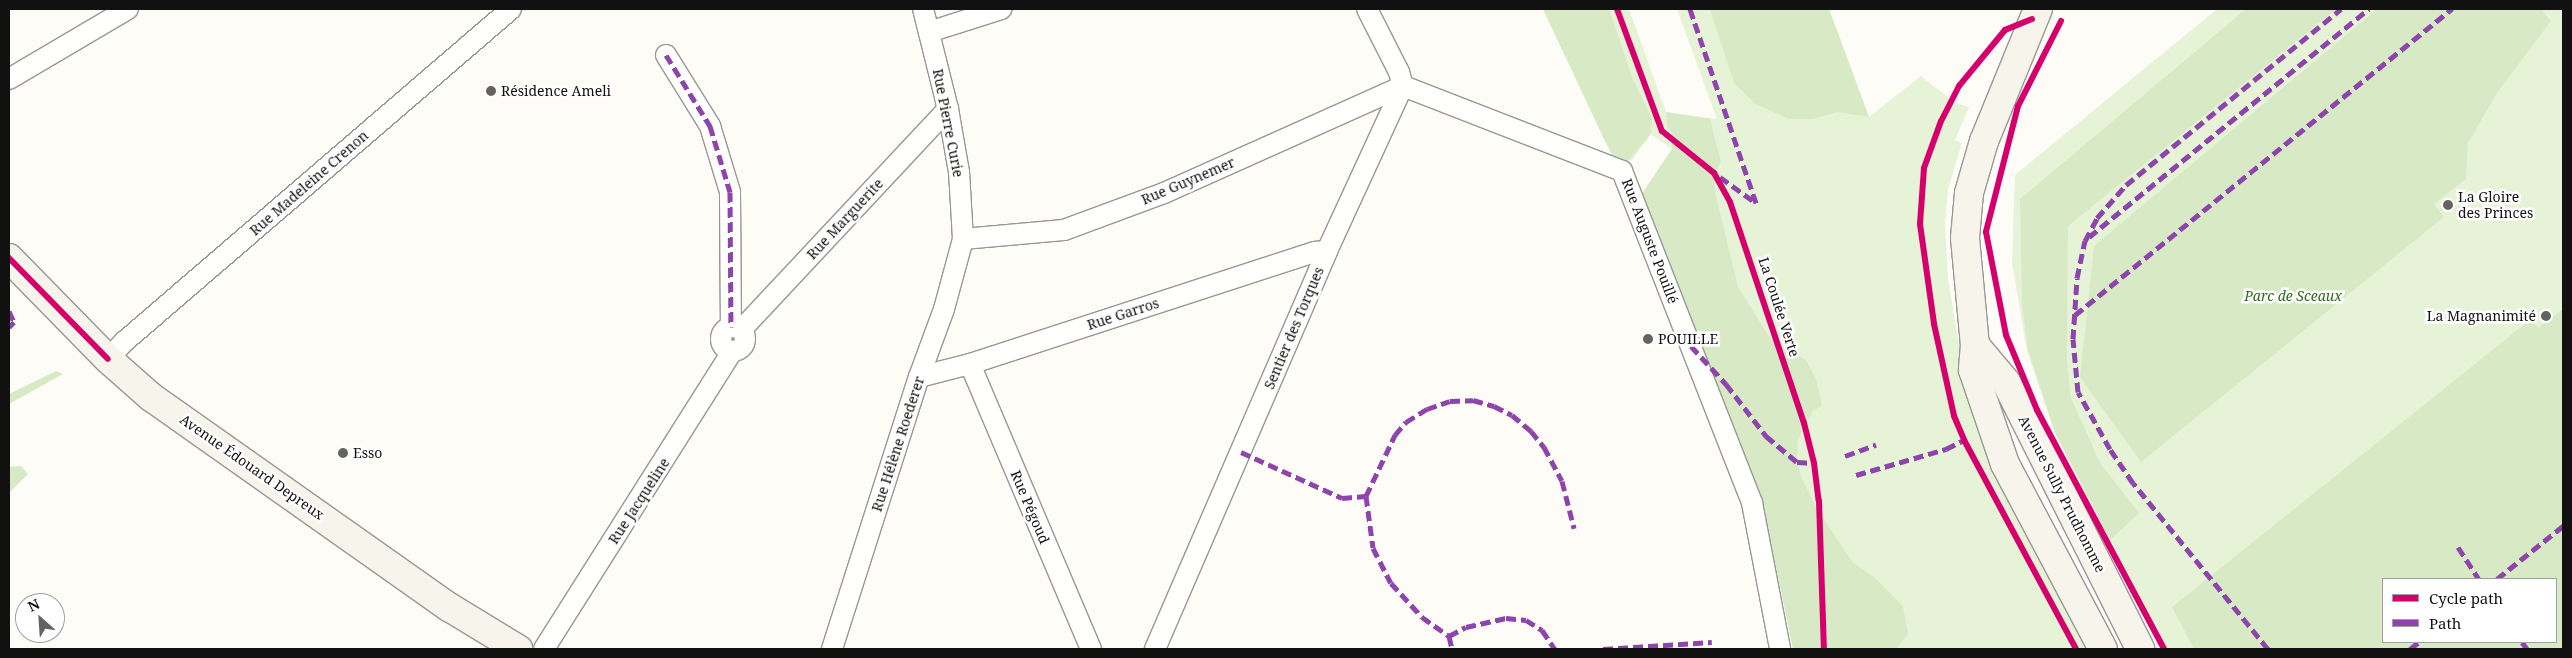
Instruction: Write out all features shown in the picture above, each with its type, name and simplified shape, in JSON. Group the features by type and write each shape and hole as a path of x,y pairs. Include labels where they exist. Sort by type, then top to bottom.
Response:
{"main road":[{"path":"2038,9 1984,141 1969,193 1965,238 1975,345 1973,370 2005,464 2103,649"},
{"name":"Avenue Édouard Depreux","path":"9,258 108,359 151,397 449,607 518,649"},
{"name":"Avenue Sully Prudhomme","path":"1975,345 2006,382 2140,649"}],"street":[{"path":"9,79 128,9"},
{"name":"Rue Madeleine Crenon","path":"108,359 125,341 511,9"},
{"name":"Rue Pierre Curie","path":"923,9 948,109 959,172 963,239"},
{"path":"929,32 1000,9"},
{"path":"1367,9 1399,72 1403,86"},
{"path":"666,54 710,126 730,192 736,328"},
{"name":"Rue Guynemer","path":"963,239 1064,230 1164,193 1403,86"},
{"name":"Sentier des Torques","path":"1155,649 1327,251 1403,86"},
{"name":"Rue Auguste Pouillé","path":"1403,86 1622,171 1752,503 1780,649"},
{"name":"Rue Marguerite","path":"736,328 948,109"},
{"name":"Rue Hélène Roederer","path":"832,649 919,377 944,309 963,239"},
{"name":"Rue Garros","path":"919,377 970,364 1314,252 1327,251"},
{"name":"Rue Jacqueline","path":"544,649 732,352 724,349 720,342 721,334 736,328"},
{"name":"Rue Pégoud","path":"970,364 1091,649"}],"green space":[{"path":"1543,9 1629,9 1666,112 1717,119 1677,9 1829,9 1869,117 1921,76 1955,103 1969,107 1955,140 1962,143 1948,189 1945,223 1948,279 1960,351 1964,368 2095,649 1793,649 1762,498 1650,235 1645,199 1641,195 1672,149 1651,134 1631,161 1605,142"},
{"path":"1543,9 1609,9 1632,77 1652,118 1651,134 1624,166 1618,168"},
{"path":"1710,9 1829,9 1869,117 1837,112 1813,119 1788,119 1754,103 1734,83"},
{"name":"Parc de Sceaux","path":"2217,9 2563,9 2563,649 2167,649 2055,433 2027,351 2012,263 2015,175"},
{"path":"2246,9 2336,9 2068,226 2067,360 2071,398 2100,463 2139,513 2110,540 2055,433 2028,350 2022,304 2020,199"},
{"path":"2377,9 2541,9 2551,21 2497,93 2468,143 2466,179 2434,204 2444,217 2141,462 2080,377 2094,246"},
{"path":"1666,112 1710,119 1721,162 1714,173 1715,192 1738,287 1772,341 1779,349 1793,352 1806,360 1816,379 1822,406 1813,411 1798,439 1797,462 1802,479 1819,512 1853,563 1874,577 1903,606 1908,634 1896,649 1793,649 1762,498 1650,235 1645,199 1641,195 1672,149 1672,133 1667,127"},
{"path":"2563,309 2563,649 2194,649 2172,607 2531,319 2538,328"},
{"path":"56,371 63,374 9,404 9,394"},
{"path":"21,466 28,474 9,493 9,467"}],"marked path":[{"path":"1690,9 1756,203"},
{"path":"2268,649 2133,483 2110,449 2078,392 2073,339 2077,278 2085,241 2097,218 2126,185 2341,9"},
{"path":"2089,237 2369,9"},
{"path":"2075,315 2452,9"},
{"path":"666,55 710,126 730,192 731,327"},
{"path":"1720,177 1756,203"},
{"path":"9,311 14,322 9,327"},
{"path":"1691,346 1726,384 1766,436 1797,462 1814,463"},
{"path":"1241,452 1342,498 1366,496 1395,435 1406,422 1427,409 1450,401 1473,400 1494,406 1512,415 1531,431 1544,447 1562,481 1574,528"},
{"path":"1856,475 1946,449 1964,440"},
{"path":"1845,456 1876,445"},
{"path":"1366,496 1373,548 1391,583 1422,617 1449,636 1452,649"},
{"path":"2498,578 2563,526"},
{"path":"2458,547 2478,578"},
{"path":"1449,636 1466,627 1506,618 1526,620 1542,630 1555,649"},
{"path":"1603,649 1712,642"},
{"path":"2410,649 2418,643"},
{"path":"2523,643 2527,649"}],"cycle path":[{"name":"La Coulée Verte","path":"1617,9 1662,131 1714,173 1730,202 1804,423 1814,463 1819,501 1824,649"},
{"path":"2032,19 2005,30 1959,86 1941,121 1924,168 1920,224 1934,324 1954,416 1964,440 2076,649"},
{"path":"2061,21 2018,106 1986,232 2006,335 2037,410 2164,649"},
{"path":"9,258 108,359"}],"place":[{"name":"Résidence Ameli","path":"491,91"},
{"name":"La Gloire des Princes","path":"2448,205"},
{"name":"La Magnanimité","path":"2546,316"},
{"name":"POUILLE","path":"1648,339"},
{"name":"Esso","path":"343,453"}]}
